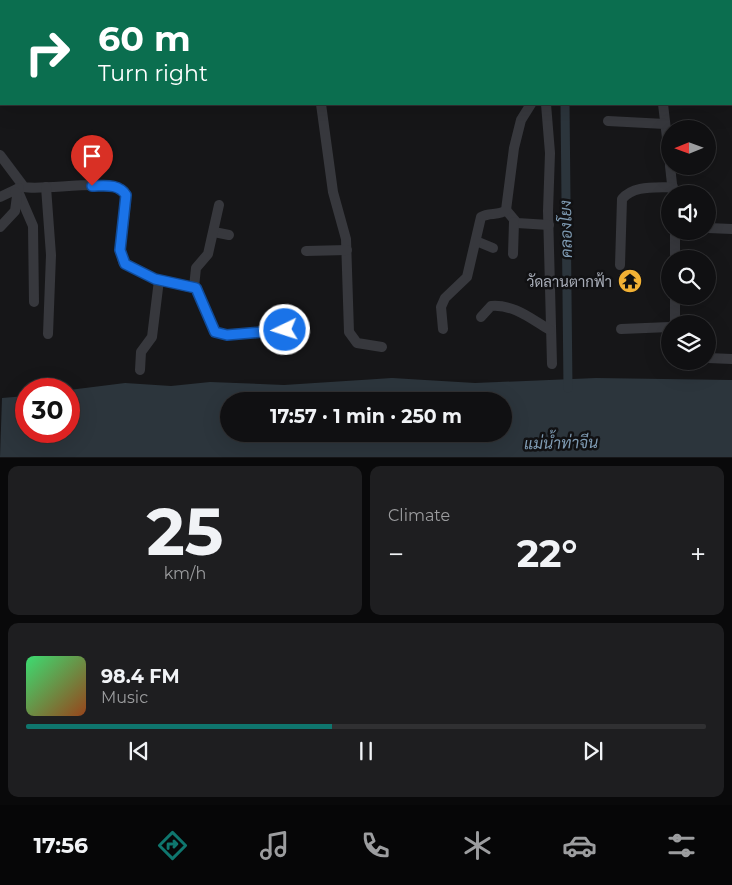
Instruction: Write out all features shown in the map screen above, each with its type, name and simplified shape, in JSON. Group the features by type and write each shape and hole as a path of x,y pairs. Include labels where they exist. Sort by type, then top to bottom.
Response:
{"street":[{"path":"321,105 333,192 347,250 348,326 350,336 356,343 382,348"},
{"path":"513,254 514,222 506,210 514,148 521,120 530,105"},
{"path":"546,105 550,153 549,225 552,364"},
{"path":"663,105 665,120"},
{"path":"608,121 661,124"},
{"path":"0,156 18,189 33,226 34,302"},
{"path":"0,197 18,189 46,187 108,186 122,190 126,195 120,250 123,262 159,280 194,287 198,290 215,332 227,335 285,330"},
{"path":"46,187 50,255 48,334"},
{"path":"0,227 15,211 18,189"},
{"path":"620,266 622,199 628,192 639,189 661,190"},
{"path":"194,287 196,268 208,254 219,205"},
{"path":"443,329 441,307 445,298 467,277 481,217 487,214 502,213 506,210"},
{"path":"514,222 549,225"},
{"path":"716,228 732,229"},
{"path":"214,232 229,235"},
{"path":"476,241 492,248"},
{"path":"306,251 347,250"},
{"path":"140,370 141,352 152,337 159,280"},
{"path":"481,317 491,306 514,308 550,330"},
{"path":"621,329 661,327"},
{"path":"716,358 732,359"}],"water":[{"name":"แม่น้ำท่าจีน","path":"392,378 475,383 596,378 732,380 732,457 0,457 2,398 15,397 15,443 80,443 80,389 125,383 171,386 210,382 284,385"}],"waterway":[{"name":"คลองโยง","path":"565,105 568,388"}],"place":[{"name":"วัดลานตากฟ้า","path":"630,281"}],"route":[{"path":"92,186 117,187 126,195 120,250 123,262 127,266 155,279 196,288 211,327 215,332 227,335 285,330"}]}
